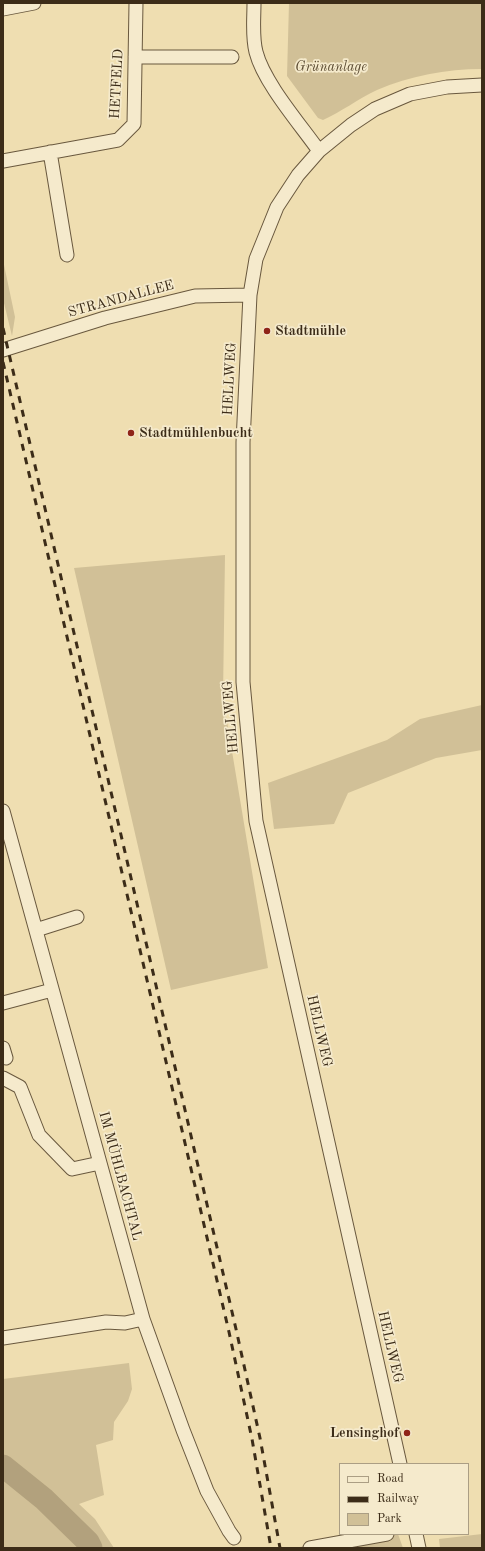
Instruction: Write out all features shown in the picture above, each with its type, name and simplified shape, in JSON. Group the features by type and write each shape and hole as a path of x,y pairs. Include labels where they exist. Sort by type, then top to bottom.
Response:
{"street":[{"path":"3,9 34,3"},
{"name":"HETFELD","path":"3,161 118,140 134,124 136,3"},
{"path":"254,3 253,35 255,51 260,65 281,98 320,151"},
{"path":"135,57 232,57"},
{"name":"HELLWEG","path":"400,1463 256,821 243,682 243,442 250,295 256,259 277,207 298,175 320,151 351,125 376,109 410,94 447,87 482,85"},
{"path":"50,152 67,256"},
{"name":"STRANDALLEE","path":"3,350 105,318 188,298 231,294 250,295"},
{"name":"IM MÜHLBACHTAL","path":"3,811 143,1319 183,1430 207,1491 234,1538"},
{"path":"36,930 77,918"},
{"path":"3,1003 52,990"},
{"path":"3,1078 20,1087 38,1135 72,1169 100,1163"},
{"path":"3,1338 106,1322 125,1323 143,1319"},
{"path":"310,1548 382,1535"},
{"path":"416,1535 419,1548"}],"green space":[{"name":"Grünanlage","path":"289,3 482,3 482,69 455,70 428,74 402,81 377,90 323,120 318,118 287,76"},
{"path":"3,260 15,317 12,336 3,299"},
{"path":"225,555 223,697 268,968 171,990 74,568"},
{"path":"482,705 482,750 436,758 348,793 334,824 274,829 268,783 387,740 420,719"},
{"path":"129,1363 132,1389 128,1401 114,1422 113,1440 96,1445 104,1495 79,1504 95,1519 114,1548 3,1548 3,1379"},
{"path":"482,1534 482,1548 440,1548 439,1539"},
{"path":"379,1535 398,1535 403,1548 293,1548"}],"waterway":[{"path":"3,1466 44,1499 88,1542 91,1548"}],"railway":[{"path":"3,328 236,1329 260,1438 280,1548"},
{"path":"3,362 229,1332 252,1439 271,1548"}],"place":[{"name":"Stadtmühle","path":"267,331"},
{"name":"Stadtmühlenbucht","path":"131,433"},
{"name":"Lensinghof","path":"407,1433"}]}
